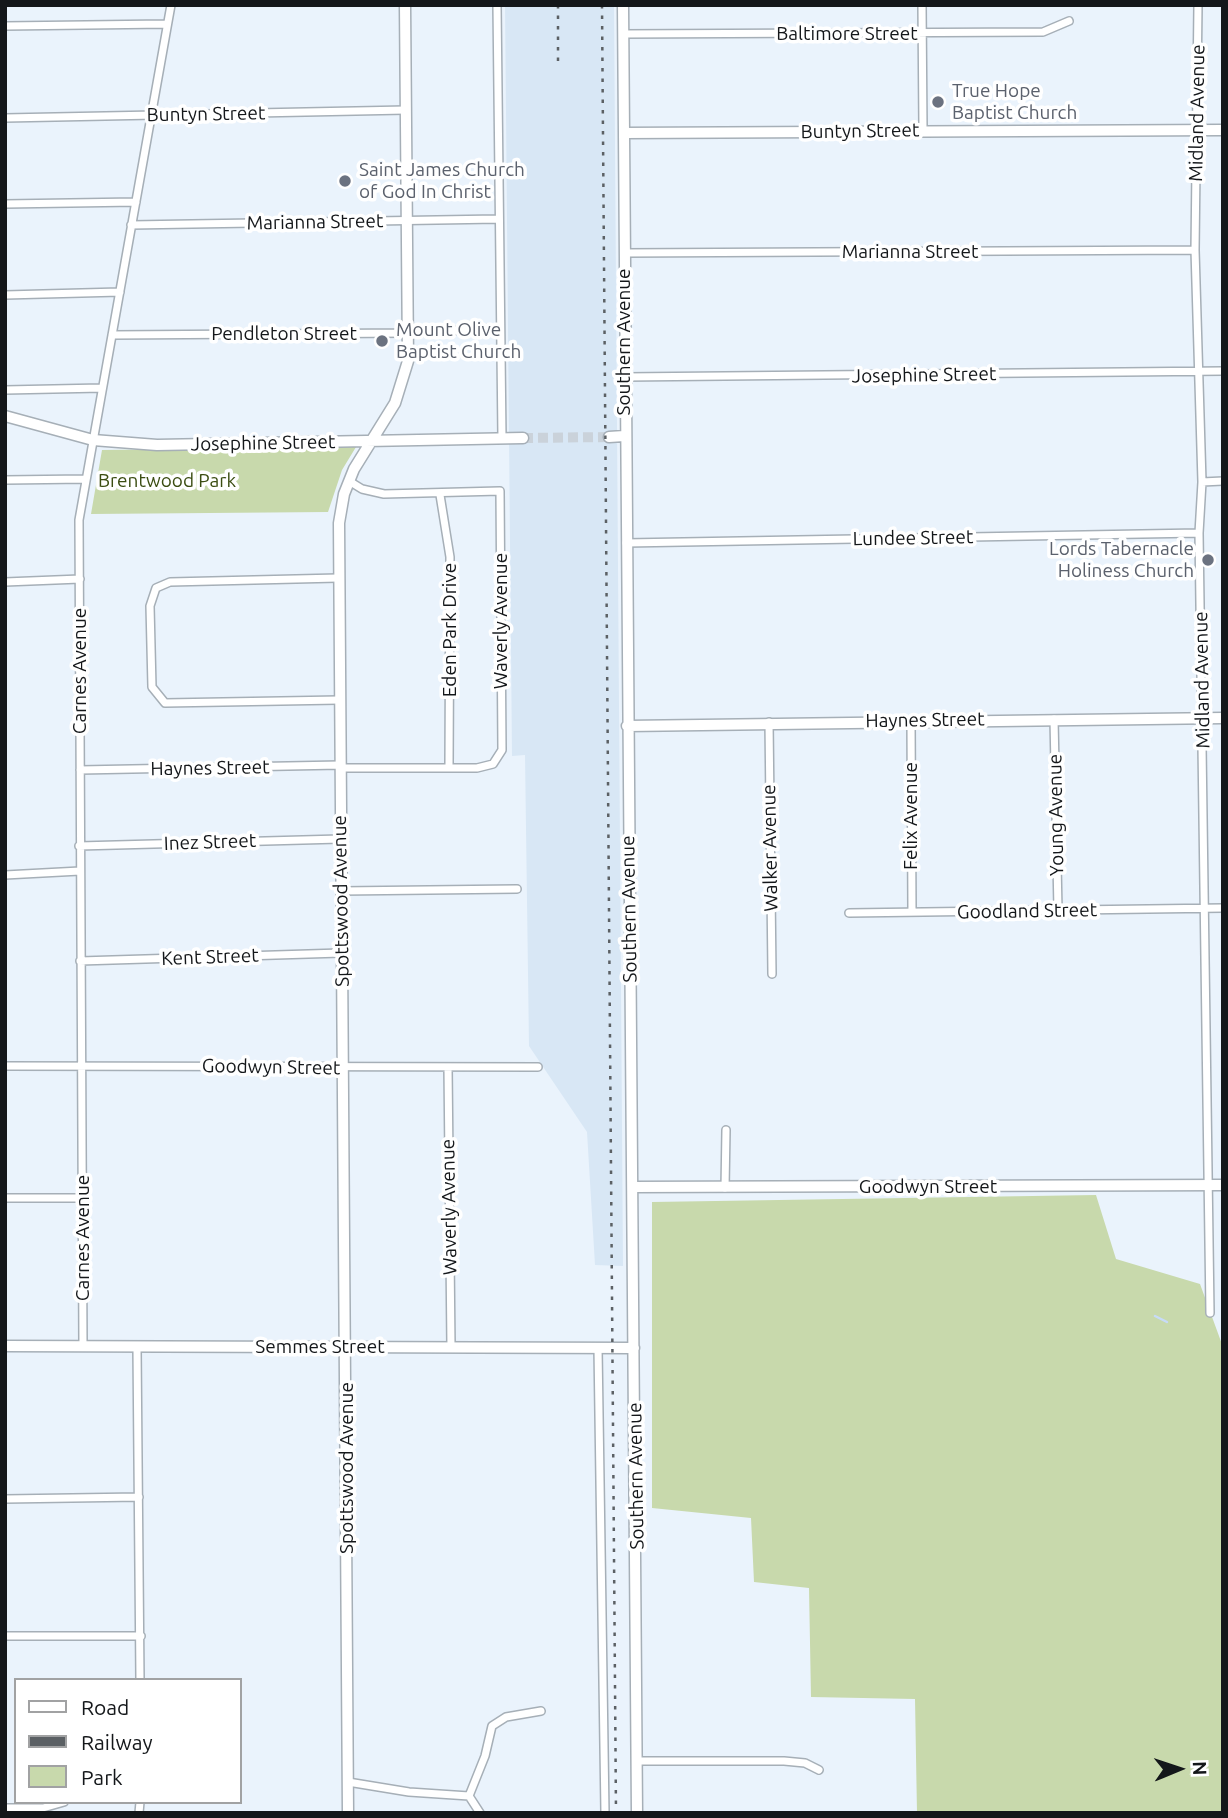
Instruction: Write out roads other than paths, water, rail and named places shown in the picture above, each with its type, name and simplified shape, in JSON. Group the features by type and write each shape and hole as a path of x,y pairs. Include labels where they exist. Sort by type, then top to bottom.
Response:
{"street":[{"name":"Carnes Avenue","path":"83,1346 79,520 171,5"},
{"name":"Spottswood Avenue","path":"348,1813 347,1348 341,953 339,523 349,481 395,403 402,384 409,332 405,5"},
{"path":"497,5 502,438"},
{"name":"Southern Avenue","path":"623,5 624,436 637,1813"},
{"path":"922,5 923,130"},
{"name":"Midland Avenue","path":"1198,5 1195,250 1202,482 1199,533 1210,1313"},
{"name":"Baltimore Street","path":"623,34 1043,32 1069,21"},
{"path":"5,26 167,24"},
{"name":"Buntyn Street","path":"5,118 406,110"},
{"name":"Buntyn Street","path":"624,133 1223,130"},
{"path":"5,204 136,202"},
{"name":"Marianna Street","path":"131,225 498,219"},
{"name":"Marianna Street","path":"625,253 1195,250"},
{"path":"5,295 120,292"},
{"name":"Pendleton Street","path":"112,335 409,332 499,328"},
{"name":"Josephine Street","path":"625,377 1223,371"},
{"path":"5,390 102,388"},
{"name":"Josephine Street","path":"5,416 93,440 157,445 523,438"},
{"path":"609,437 624,436"},
{"path":"5,480 86,479"},
{"path":"349,481 362,489 384,494 440,495"},
{"path":"1202,482 1223,481"},
{"name":"Waverly Avenue","path":"440,495 500,491 502,750"},
{"name":"Eden Park Drive","path":"440,495 450,557 449,766"},
{"name":"Lundee Street","path":"626,543 1199,533"},
{"path":"338,578 170,582 156,588 150,599 151,679 159,699 176,704 339,700"},
{"path":"5,582 80,579"},
{"name":"Haynes Street","path":"627,726 911,720 1223,718"},
{"name":"Young Avenue","path":"1054,719 1058,910"},
{"name":"Felix Avenue","path":"911,720 912,912"},
{"name":"Walker Avenue","path":"769,722 772,974"},
{"name":"Haynes Street","path":"80,770 449,766 477,768 490,764 502,750"},
{"name":"Inez Street","path":"79,846 340,839"},
{"path":"5,875 80,872"},
{"path":"341,891 517,889"},
{"name":"Goodland Street","path":"849,913 1223,908"},
{"name":"Kent Street","path":"80,961 341,953"},
{"name":"Goodwyn Street","path":"5,1066 538,1067"},
{"name":"Waverly Avenue","path":"448,1067 451,1347"},
{"path":"725,1188 726,1130"},
{"name":"Goodwyn Street","path":"633,1187 1223,1185"},
{"path":"5,1198 82,1198"},
{"name":"Semmes Street","path":"5,1346 634,1348"},
{"path":"137,1348 140,1678"},
{"name":"Southern Avenue","path":"598,1348 605,1813"},
{"path":"5,1499 139,1497"},
{"path":"5,1636 141,1636"},
{"path":"469,1796 485,1756 492,1726 506,1717 541,1711"},
{"path":"637,1761 784,1761 805,1763 819,1770"},
{"path":"348,1782 409,1792 469,1796"},
{"path":"469,1796 480,1813"},
{"path":"5,1808 43,1808 57,1804"}],"waterway":[{"path":"1155,1316 1167,1322"}],"tunnel":[{"path":"523,438 609,437"}],"railway":[{"path":"558,5 558,62"},
{"path":"602,5 616,1813"}],"place":[{"name":"True Hope Baptist Church","path":"938,102"},
{"name":"Saint James Church of God In Christ","path":"345,181"},
{"name":"Mount Olive Baptist Church","path":"382,341"},
{"name":"Lords Tabernacle Holiness Church","path":"1208,560"}],"park label":[{"name":"Brentwood Park","path":"167,481"}]}
